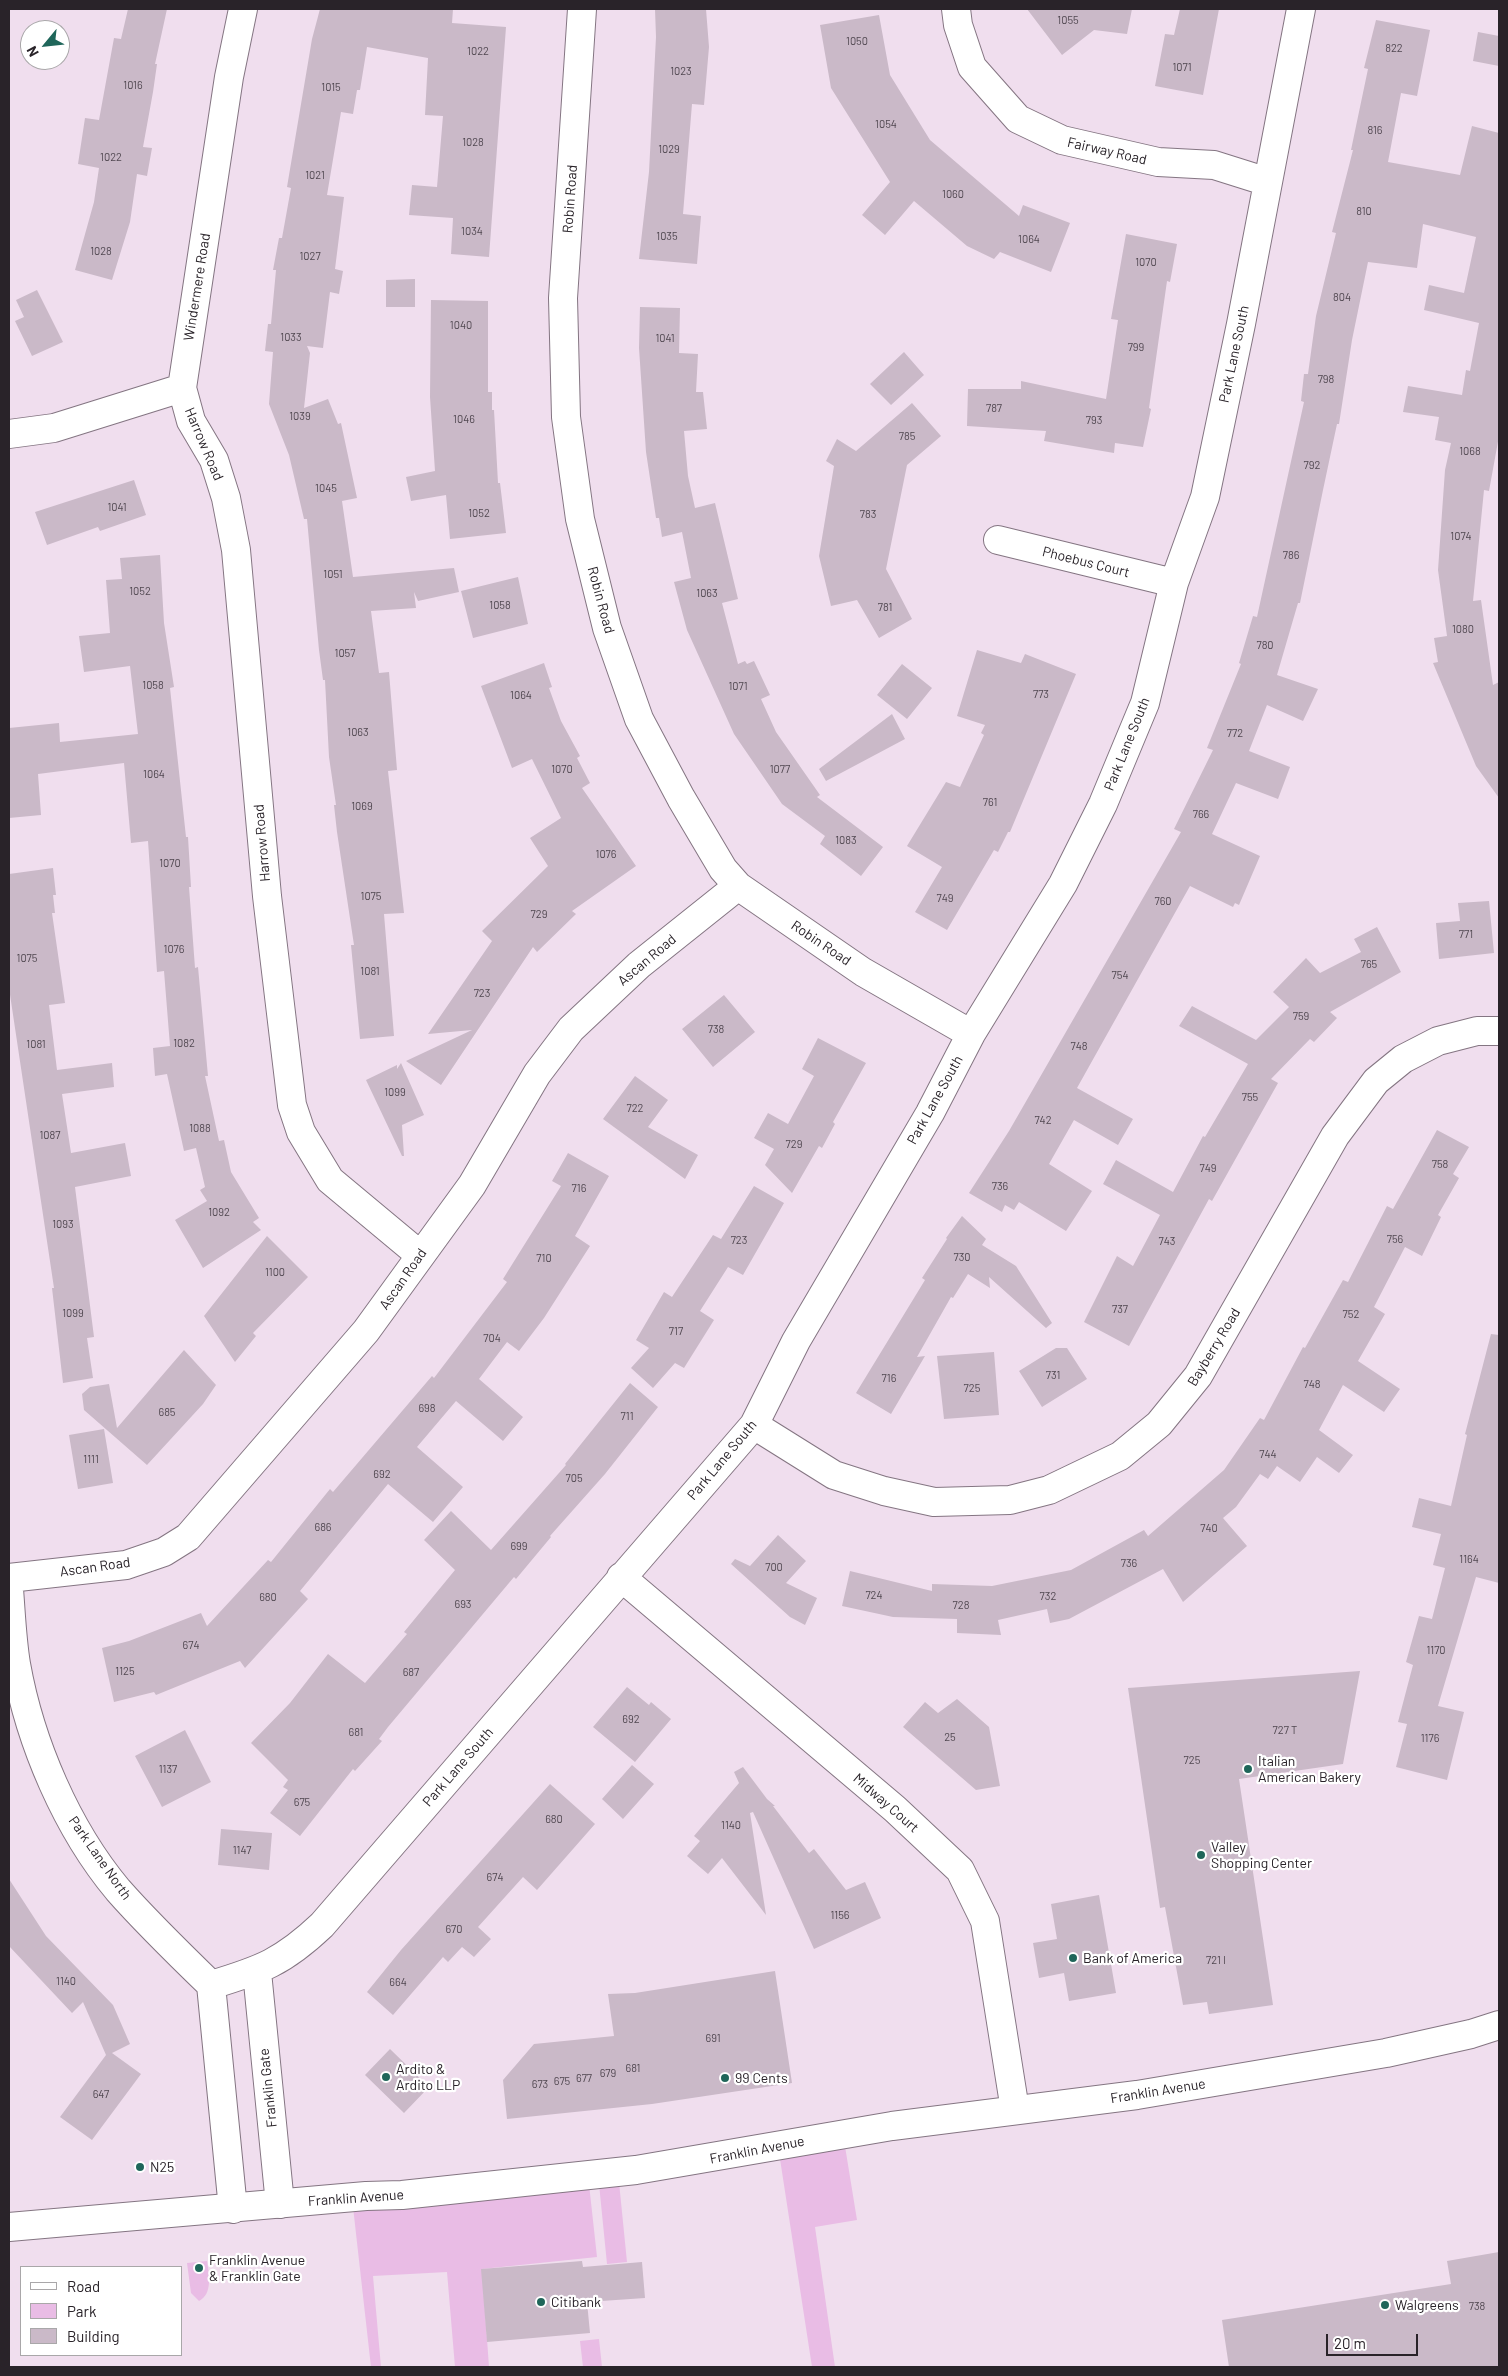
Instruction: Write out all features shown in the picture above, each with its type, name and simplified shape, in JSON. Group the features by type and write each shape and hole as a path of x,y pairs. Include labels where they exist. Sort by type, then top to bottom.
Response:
{"street":[{"name":"Windermere Road","path":"182,388 229,77 243,9"},
{"name":"Robin Road","path":"582,9 564,298 566,417 580,520 607,628 639,719 718,862 738,886 863,972 971,1034"},
{"name":"Fairway Road","path":"956,9 958,25 972,67 1018,119 1062,140 1158,162 1214,165 1268,182"},
{"name":"Park Lane South","path":"210,1985 257,1972 288,1955 322,1925 754,1425 796,1341 930,1113 971,1034 1063,884 1103,804 1145,703 1174,583 1205,497 1301,9"},
{"path":"9,434 54,428 182,388"},
{"name":"Harrow Road","path":"182,388 192,421 214,460 226,498 236,550 267,896 292,1105 301,1132 330,1180 420,1255"},
{"name":"Phoebus Court","path":"998,540 1174,583"},
{"name":"Ascan Road","path":"9,1578 126,1565 164,1552 188,1537 366,1331 472,1185 538,1074 571,1029 639,965 738,886"},
{"name":"Bayberry Road","path":"754,1425 834,1475 884,1491 934,1502 1010,1500 1041,1492 1120,1456 1159,1424 1198,1376 1335,1136 1376,1081 1403,1059 1438,1040 1477,1031 1499,1031"},
{"name":"Midway Court","path":"621,1577 895,1810 960,1870 985,1921 1015,2110"},
{"name":"Park Lane North","path":"9,1589 16,1663 25,1703 55,1788 79,1833 118,1889 210,1985"},
{"name":"Franklin Gate","path":"257,1972 280,2204"},
{"path":"210,1985 233,2209"},
{"name":"Franklin Avenue","path":"9,2227 402,2195 632,2171 892,2126 1137,2095 1386,2053 1471,2034 1499,2025"}],"green space":[{"path":"843,2134 857,2220 815,2227 835,2367 812,2367 778,2146"},
{"path":"618,2172 627,2262 607,2264 598,2174"},
{"path":"588,2175 597,2257 482,2269 489,2367 455,2367 447,2272 373,2276 381,2367 371,2367 352,2198"},
{"path":"207,2261 208,2289 199,2301 191,2293 187,2263"},
{"path":"599,2339 602,2367 583,2367 580,2341"}],"building":[{"path":"128,9 167,9 155,64 157,64 153,92 143,147 152,148 147,176 137,174 130,222 112,280 75,270 94,202 99,168 78,164 85,118 99,120 114,38 121,39"},
{"path":"320,9 453,9 452,23 506,27 489,257 451,254 453,218 409,215 412,185 437,187 443,116 425,115 428,58 367,47 360,90 357,90 353,114 341,112 327,195 344,197 335,269 343,271 339,294 330,292 323,348 307,346 310,353 304,408 328,399 338,424 341,423 357,498 342,501 353,577 454,568 459,592 418,601 414,592 416,608 371,611 379,673 389,672 397,770 388,771 404,913 384,914 394,1036 360,1039 351,945 354,945 334,805 336,805 329,757 325,680 323,680 319,650 307,519 304,519 289,455 269,404 273,352 265,351 268,324 271,324 276,270 273,270 279,238 282,238 291,188 287,187 312,39"},
{"path":"655,9 706,9 709,47 704,105 692,104 683,214 701,216 697,264 639,259 649,172 656,37"},
{"path":"1027,9 1132,9 1127,34 1094,30 1062,55"},
{"path":"1180,9 1219,9 1203,95 1155,86 1165,34 1174,35"},
{"path":"879,15 890,75 930,140 1019,216 1023,205 1070,223 1051,272 1000,252 994,259 967,246 914,201 885,235 862,215 890,182 831,88 820,25"},
{"path":"1376,20 1430,30 1417,96 1401,93 1388,162 1460,175 1472,126 1499,133 1499,436 1489,491 1484,490 1473,601 1481,600 1493,685 1499,682 1499,798 1476,766 1433,663 1438,662 1434,638 1447,636 1438,570 1445,470 1451,443 1435,440 1439,417 1403,412 1408,386 1462,395 1466,370 1470,371 1479,323 1424,310 1429,285 1464,293 1476,237 1423,224 1417,268 1368,262 1352,340 1339,424 1337,424 1300,603 1298,603 1277,675 1318,689 1303,721 1267,705 1249,751 1290,767 1278,799 1236,783 1212,834 1260,856 1239,905 1235,903 1233,907 1190,886 1077,1088 1133,1119 1118,1145 1074,1120 1049,1164 1092,1191 1066,1231 1019,1202 1014,1210 1005,1205 1002,1212 969,1193 1009,1131 1181,832 1174,829 1213,750 1207,748 1241,664 1239,663 1253,616 1257,617 1304,402 1301,401 1304,374 1308,374 1316,316 1336,233 1332,232 1353,150 1351,150 1368,69 1364,68"},
{"path":"1478,32 1499,36 1499,66 1473,61"},
{"path":"1126,234 1177,244 1170,282 1167,281 1149,408 1151,409 1143,447 1115,443 1114,453 1044,441 1046,431 967,426 968,389 1021,389 1021,381 1106,399 1118,320 1111,319"},
{"path":"415,279 415,307 386,307 386,280"},
{"path":"37,290 63,342 32,356 15,321 24,317 16,300"},
{"path":"431,300 488,301 488,392 492,392 498,483 500,483 506,533 450,539 446,495 411,501 406,477 435,471 430,397"},
{"path":"640,307 680,308 679,353 698,354 696,392 703,392 707,429 684,431 688,476 695,508 715,503 738,599 722,603 738,664 745,661 747,664 754,661 770,695 761,699 776,732 820,795 817,797 883,847 861,876 820,844 825,836 782,804 734,734 687,630 674,582 691,578 682,532 662,537 659,518 656,518 646,452 639,348"},
{"path":"904,352 924,375 891,405 870,384"},
{"path":"912,403 941,436 907,465 886,569 912,619 879,638 857,600 831,606 819,556 834,466 826,461 837,439 856,451"},
{"path":"134,480 146,515 100,531 98,527 47,545 35,512"},
{"path":"160,555 164,623 174,687 170,688 186,837 188,837 191,887 189,887 195,968 198,967 208,1076 205,1076 219,1141 224,1140 231,1172 259,1218 253,1222 261,1230 203,1268 175,1220 207,1201 200,1190 205,1187 196,1148 184,1151 167,1074 155,1076 153,1048 170,1046 164,971 157,972 148,841 131,843 124,763 38,774 41,815 9,818 9,728 59,723 60,742 138,734 130,666 84,672 79,636 110,633 106,580 122,579 120,558"},
{"path":"518,577 528,624 473,638 461,591"},
{"path":"977,650 1021,663 1025,654 1076,674 1010,832 1008,832 998,852 994,850 947,930 915,912 942,867 907,846 946,782 960,787 984,735 981,733 985,725 957,716"},
{"path":"544,663 552,687 549,688 561,721 580,756 577,758 590,783 582,788 636,866 572,911 576,914 537,952 533,947 441,1085 406,1061 472,1030 428,1034 492,941 482,931 548,866 530,838 561,818 532,759 512,768 481,686"},
{"path":"902,664 932,688 907,719 877,695"},
{"path":"892,714 905,739 826,781 819,769"},
{"path":"53,868 56,895 53,895 55,913 52,913 65,1003 49,1005 57,1070 112,1063 114,1087 62,1094 71,1153 125,1143 131,1176 75,1187 94,1337 87,1338 93,1378 63,1383 52,1288 54,1288 9,988 9,874"},
{"path":"1489,901 1494,953 1439,959 1436,923 1460,921 1458,903"},
{"path":"1377,927 1401,972 1330,1012 1337,1018 1314,1042 1310,1039 1271,1079 1278,1083 1212,1201 1209,1199 1129,1346 1084,1322 1117,1256 1133,1266 1160,1215 1103,1184 1116,1160 1173,1192 1203,1136 1205,1137 1248,1064 1179,1026 1192,1006 1256,1040 1289,1007 1273,992 1306,958 1320,973 1361,952 1354,939"},
{"path":"724,995 755,1032 713,1067 682,1029"},
{"path":"818,1038 866,1063 833,1122 835,1124 822,1148 819,1146 792,1193 765,1165 774,1149 754,1138 768,1113 788,1124 814,1076 802,1069"},
{"path":"401,1063 424,1115 402,1125 404,1156 402,1156 366,1080 397,1065 397,1069"},
{"path":"635,1076 668,1100 648,1127 698,1155 685,1179 603,1119"},
{"path":"1437,1130 1469,1147 1453,1174 1459,1178 1438,1215 1441,1217 1422,1256 1405,1247 1374,1307 1385,1314 1358,1361 1400,1389 1384,1412 1343,1385 1319,1430 1353,1455 1339,1473 1317,1457 1300,1482 1277,1466 1268,1479 1260,1474 1236,1507 1223,1518 1247,1546 1183,1602 1163,1569 1069,1619 1050,1623 1047,1609 998,1620 1001,1635 957,1633 957,1619 893,1617 842,1606 850,1571 932,1591 932,1584 992,1586 1071,1570 1144,1530 1148,1536 1224,1470 1260,1418 1264,1420 1303,1347 1305,1348 1343,1280 1348,1282 1387,1206 1393,1209"},
{"path":"568,1153 609,1176 575,1236 590,1246 544,1318 519,1351 507,1342 479,1379 523,1417 503,1441 456,1401 417,1447 463,1487 433,1522 388,1484 300,1591 308,1599 245,1668 240,1661 156,1695 154,1692 114,1702 102,1648 129,1641 201,1613 207,1626 268,1560 271,1562 330,1489 333,1492 432,1376 434,1378 507,1282 503,1279 561,1186 552,1181"},
{"path":"754,1186 784,1203 743,1275 728,1267 700,1311 714,1320 684,1368 675,1363 653,1388 631,1368 649,1348 636,1340 664,1292 672,1297 713,1235 721,1239"},
{"path":"962,1216 986,1239 982,1245 1016,1266 1052,1323 1046,1328 989,1277 990,1288 968,1274 953,1298 951,1297 917,1357 925,1356 891,1414 856,1393 925,1280 922,1278 946,1238"},
{"path":"267,1236 308,1277 253,1333 256,1336 235,1362 204,1316"},
{"path":"1491,1334 1499,1335 1499,1583 1476,1577 1438,1706 1464,1712 1447,1780 1396,1767 1407,1724 1398,1722 1413,1665 1406,1662 1419,1616 1432,1619 1445,1568 1433,1565 1441,1534 1412,1527 1419,1498 1451,1506 1467,1435 1465,1434"},
{"path":"1056,1348 1067,1348 1087,1379 1042,1407 1019,1371"},
{"path":"184,1350 216,1385 203,1404 147,1465 84,1410 82,1394 90,1387 109,1384 117,1428"},
{"path":"994,1352 999,1415 944,1419 937,1356"},
{"path":"630,1383 658,1407 605,1474 550,1536 516,1579 514,1577 388,1727 379,1739 382,1741 355,1771 353,1769 300,1836 270,1813 288,1790 283,1787 288,1780 251,1743 290,1703 328,1654 365,1683 407,1634 404,1632 455,1570 424,1540 451,1511 491,1550 566,1465"},
{"path":"104,1429 113,1483 78,1489 69,1435"},
{"path":"778,1535 806,1561 786,1583 817,1598 805,1625 790,1617 731,1564 735,1559 750,1566"},
{"name":"Valley Shopping Center","path":"1360,1671 1343,1764 1239,1779 1273,2005 1209,2014 1207,2002 1183,2005 1165,1907 1160,1908 1128,1688"},
{"path":"627,1687 649,1705 651,1702 671,1719 635,1762 593,1727"},
{"path":"957,1699 989,1727 1000,1786 976,1790 903,1727 925,1702 938,1713"},
{"path":"185,1730 211,1782 162,1807 135,1756"},
{"path":"632,1765 654,1784 623,1819 602,1799"},
{"path":"743,1767 767,1799 775,1806 773,1806 809,1853 814,1849 846,1890 865,1882 881,1918 814,1949 753,1812 750,1813 766,1915 722,1858 708,1874 687,1856 700,1841 694,1836 739,1783 734,1772"},
{"path":"550,1784 595,1824 537,1890 523,1877 478,1927 491,1939 474,1957 462,1947 448,1962 443,1957 393,2015 367,1992 401,1950"},
{"path":"221,1829 272,1833 269,1870 218,1865"},
{"path":"9,1879 46,1936 113,2005 130,2044 112,2053 141,2074 92,2140 60,2117 106,2055 83,2002 72,2013 9,1946"},
{"name":"Bank of America","path":"1099,1895 1116,1993 1069,2001 1064,1973 1039,1978 1033,1943 1057,1939 1051,1904"},
{"path":"775,1971 792,2083 652,2104 507,2119 503,2080 534,2044 614,2036 608,1994 635,1993"},
{"path":"390,2049 429,2087 404,2113 365,2075"},
{"path":"1499,2252 1499,2367 1229,2367 1222,2320 1451,2284 1447,2261"},
{"name":"Citibank","path":"582,2261 583,2267 642,2262 645,2298 587,2302 590,2333 487,2342 481,2269"}],"place":[{"name":"Italian American Bakery","path":"1248,1769"},
{"name":"Valley Shopping Center","path":"1201,1855"},
{"name":"Bank of America","path":"1073,1958"},
{"name":"Ardito & Ardito LLP","path":"386,2077"},
{"name":"99 Cents","path":"725,2078"},
{"name":"N25","path":"140,2167"},
{"name":"Franklin Avenue & Franklin Gate","path":"199,2268"},
{"name":"Citibank","path":"541,2302"},
{"name":"Walgreens","path":"1385,2305"}]}
